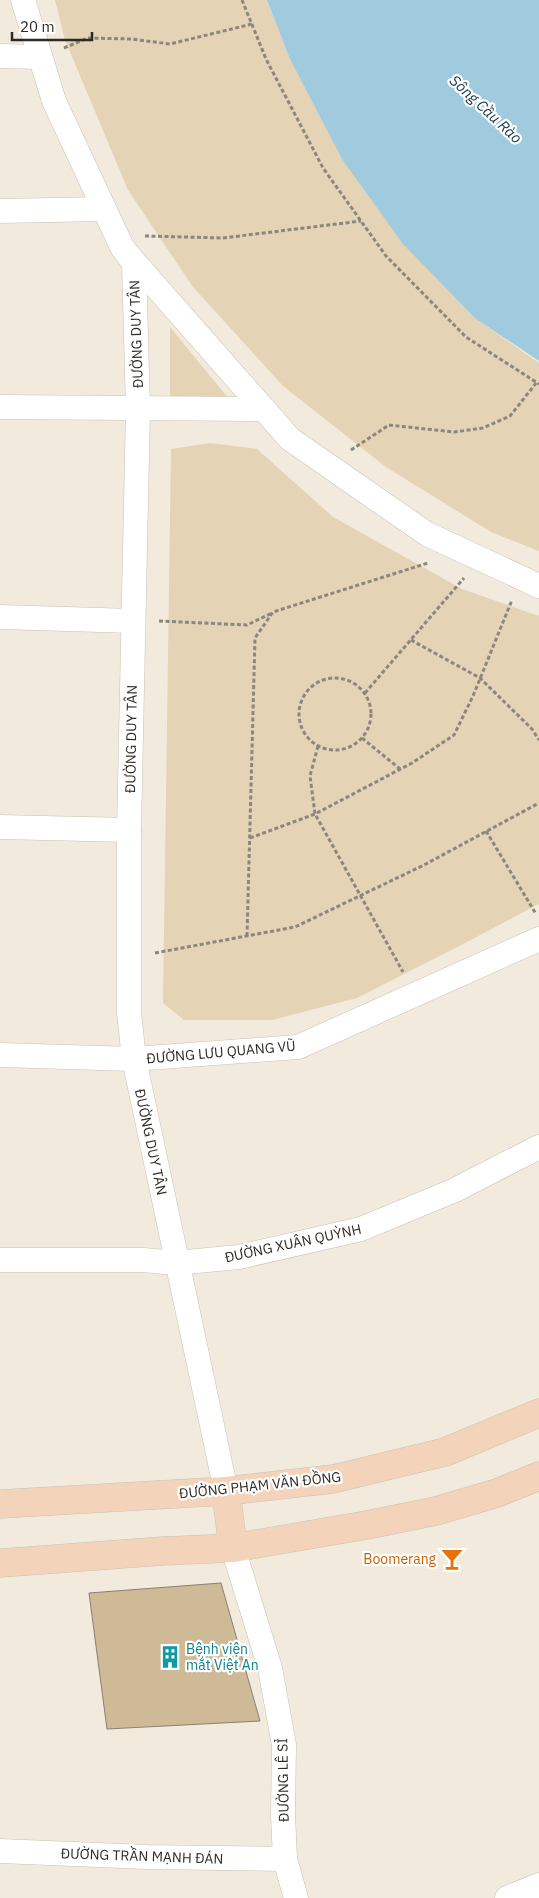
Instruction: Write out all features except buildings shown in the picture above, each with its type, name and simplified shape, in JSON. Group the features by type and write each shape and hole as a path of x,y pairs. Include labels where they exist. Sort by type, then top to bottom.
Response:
{"main road":[{"name":"ĐƯỜNG PHẠM VĂN ĐỒNG","path":"0,1504 226,1491 333,1479 444,1452 539,1413"},
{"path":"0,1563 163,1551 233,1548 436,1511 497,1493 539,1476"},
{"path":"226,1491 233,1548"}],"street":[{"name":"ĐƯỜNG DUY TÂN","path":"23,0 54,101 104,209 122,245 134,263 138,409 129,830 129,1012 134,1059 226,1491"},
{"path":"0,56 40,58"},
{"path":"0,211 104,209"},
{"path":"122,245 290,439 427,534 530,582"},
{"path":"0,407 264,409"},
{"path":"0,617 133,620"},
{"path":"0,827 129,830"},
{"name":"ĐƯỜNG LƯU QUANG VŨ","path":"0,1055 134,1059 298,1047 539,939"},
{"name":"ĐƯỜNG XUÂN QUỲNH","path":"0,1260 143,1260 176,1263 239,1257 361,1229 455,1190 539,1147"},
{"name":"ĐƯỜNG LÊ SỈ","path":"233,1548 270,1668 284,1745 283,1815 285,1859 296,1898"},
{"name":"ĐƯỜNG TRẦN MẠNH ĐÁN","path":"0,1851 146,1857 285,1859"},
{"path":"507,1898 539,1885"}],"path":[{"path":"242,0 266,59 323,168 386,256 466,337 538,383 510,416 483,428 454,432 389,425 328,465"},
{"path":"40,58 88,38 130,39 170,44 252,24"},
{"path":"122,245 223,238 361,221"},
{"path":"133,620 247,625 273,612 473,555"},
{"path":"365,694 411,640 473,555"},
{"path":"250,838 315,814 400,770 454,735 480,678 530,582"},
{"path":"247,936 255,638 273,612"},
{"path":"411,640 480,678 532,730 539,740"},
{"path":"335,678 347,680 357,685 365,694 370,704 369,728 362,738 353,746 341,750 329,750 318,746 308,739 301,729 298,717 300,705 305,694 313,685 323,679 335,678"},
{"path":"362,738 400,770"},
{"path":"318,746 310,776 315,814 415,994"},
{"path":"130,957 295,927 360,896 539,804"},
{"path":"486,832 539,919"}],"shaded area":[{"path":"55,0 267,0 289,57 476,319 539,363 539,551 491,532 386,467 283,386 193,287 128,190 65,40"},
{"path":"170,327 228,398 170,398"},
{"path":"210,443 257,449 333,517 462,589 539,616 539,904 357,998 272,1020 184,1020 163,1003 171,449"}],"water":[{"name":"Sông Cầu Rào","path":"267,0 539,0 539,361 476,319 403,244 342,159 289,57"}],"place":[{"name":"Boomerang","path":"452,1559"},
{"name":"Bệnh viện mắt Việt An","path":"170,1657"}]}
